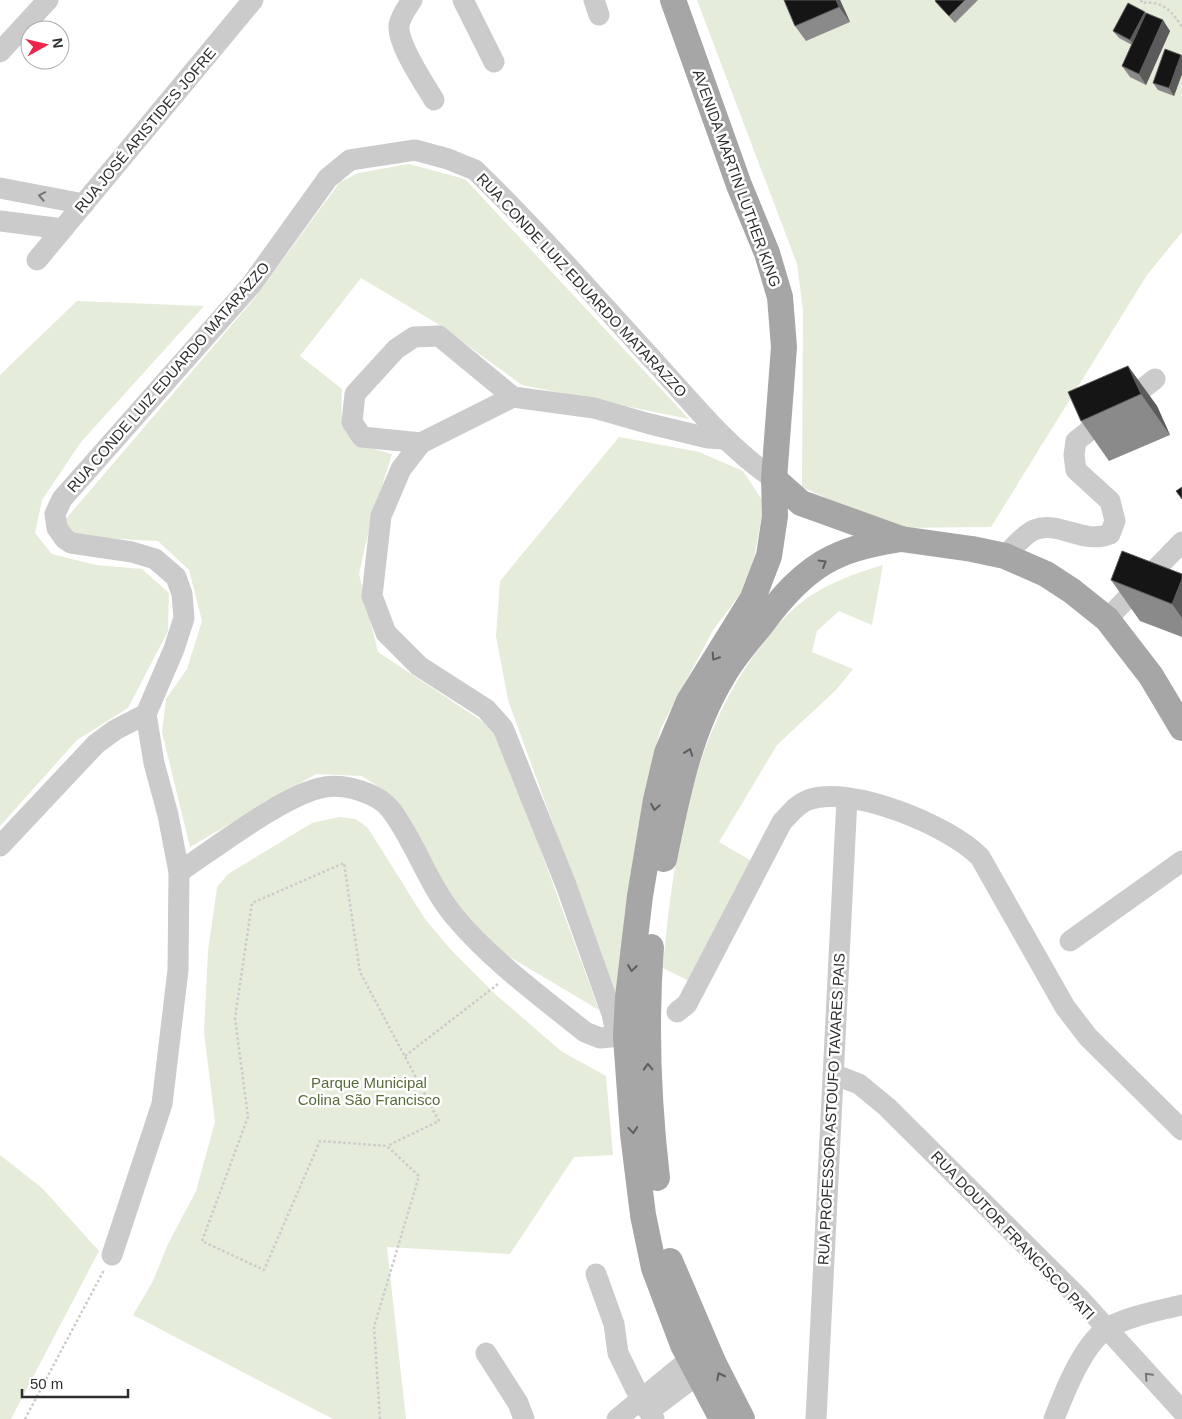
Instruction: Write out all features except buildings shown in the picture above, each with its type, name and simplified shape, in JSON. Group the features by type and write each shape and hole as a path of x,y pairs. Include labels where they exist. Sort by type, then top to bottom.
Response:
{"main road":[{"name":"AVENIDA MARTIN LUTHER KING","path":"630,1035 628,997 640,896 656,800 667,753 690,701 753,598 770,556 775,516 774,479 784,347 780,297 767,253 739,185 674,2"},
{"path":"774,479 801,503 901,539 972,549 1005,556 1046,574 1072,591 1107,619 1151,676 1182,728"},
{"path":"775,516 790,505 801,503"},
{"path":"848,550 854,536 850,520"},
{"path":"722,1419 694,1366 662,1266 660,1206 654,1150 630,1035 684,767 708,705 723,676 766,617 801,579 814,568 848,550 901,539"},
{"path":"770,556 774,569 782,577 790,580 801,579"},
{"path":"662,1266 742,1419"}],"street":[{"path":"0,52 48,0"},
{"name":"RUA JOSÉ ARISTIDES JOFRE","path":"37,260 253,0"},
{"path":"412,0 402,14 399,26 402,42 434,100"},
{"path":"463,0 494,62"},
{"name":"RUA CONDE LUIZ EDUARDO MATARAZZO","path":"146,714 174,649 184,618 182,594 176,577 155,559 132,552 71,543 57,528 55,514 57,507 251,285 328,178 350,160 415,150 448,158 475,170 648,354 723,439 750,463 774,479"},
{"path":"0,188 84,204"},
{"path":"0,221 63,229"},
{"path":"421,444 362,437 352,422 355,394 396,349 414,338 439,336 513,397 594,408 650,424 723,439"},
{"path":"1005,556 1034,530 1050,528 1099,538 1110,534 1115,521 1110,502 1076,470 1074,456 1076,441 1155,379"},
{"path":"513,397 421,444 401,469 381,516 372,596 386,633 419,666 486,709 503,728 566,885 612,1014 630,1035"},
{"path":"1107,619 1182,542"},
{"path":"0,846 96,744 115,730 146,714 154,763 168,814 179,872 178,970 162,1104 112,1255"},
{"path":"179,872 274,809 302,795 325,787 358,791 372,796 390,809 435,890 454,916 481,945 585,1032 600,1038 630,1035"},
{"path":"677,1012 687,1004 782,822 794,808 808,800 847,798 872,802 906,813 949,833 969,845 980,857 990,873 1065,1007 1088,1037 1182,1130"},
{"name":"RUA PROFESSOR ASTOUFO TAVARES PAIS","path":"816,1419 847,798"},
{"path":"1070,941 1182,861"},
{"name":"RUA DOUTOR FRANCISCO PATI","path":"833,1074 859,1084 887,1107 1080,1299 1179,1413"},
{"path":"596,1274 614,1324 618,1353 648,1410"},
{"path":"1054,1419 1065,1390 1083,1356 1105,1330 1141,1315 1182,1305"},
{"path":"486,1353 518,1403 524,1419"},
{"path":"617,1419 648,1410 694,1366"}],"path":[{"path":"1141,0 1142,3 1152,1 1166,7 1182,27"},
{"path":"344,863 360,972 439,1122 387,1146 320,1141 264,1270 202,1241 248,1117 235,1018 252,903 344,863"},
{"path":"404,1056 513,972"},
{"path":"380,1419 374,1327 419,1176 387,1146"},
{"path":"25,1419 112,1255"}],"green space":[{"path":"697,0 1182,0 1182,232 1147,275 991,527 891,528 802,487 803,311 797,264"},
{"path":"409,164 465,179 689,419 522,385 438,324 361,278 300,356 342,389 342,418 344,428 349,435 364,446 392,454 370,525 359,574 378,652 497,731 599,1010 503,953 449,896 395,798 362,776 316,774 190,847 162,732 166,699 187,669 202,621 189,570 158,541 98,538 74,534 64,521 253,300 340,182 358,173"},
{"path":"77,301 204,306 81,442 42,500 35,533 52,554 96,565 142,569 169,593 168,631 128,708 77,740 0,826 0,375"},
{"path":"619,437 699,452 743,471 764,503 750,581 713,630 661,728 643,801 615,995 508,700 496,636 500,581"},
{"path":"883,565 872,625 839,611 817,631 812,652 853,669 836,690 777,745 719,842 755,863 689,981 663,968 673,884 689,800 701,759 717,720 736,683 771,633 803,601 836,582"},
{"name":"Parque Municipal Colina São Francisco","path":"339,817 356,819 368,828 425,919 452,951 495,994 561,1051 606,1076 613,1155 574,1157 510,1254 387,1247 406,1419 333,1419 133,1315 153,1281 168,1244 196,1191 215,1122 204,1032 208,951 217,887 228,874 312,823"},
{"path":"0,1155 42,1188 99,1251 11,1419 0,1419"}]}
